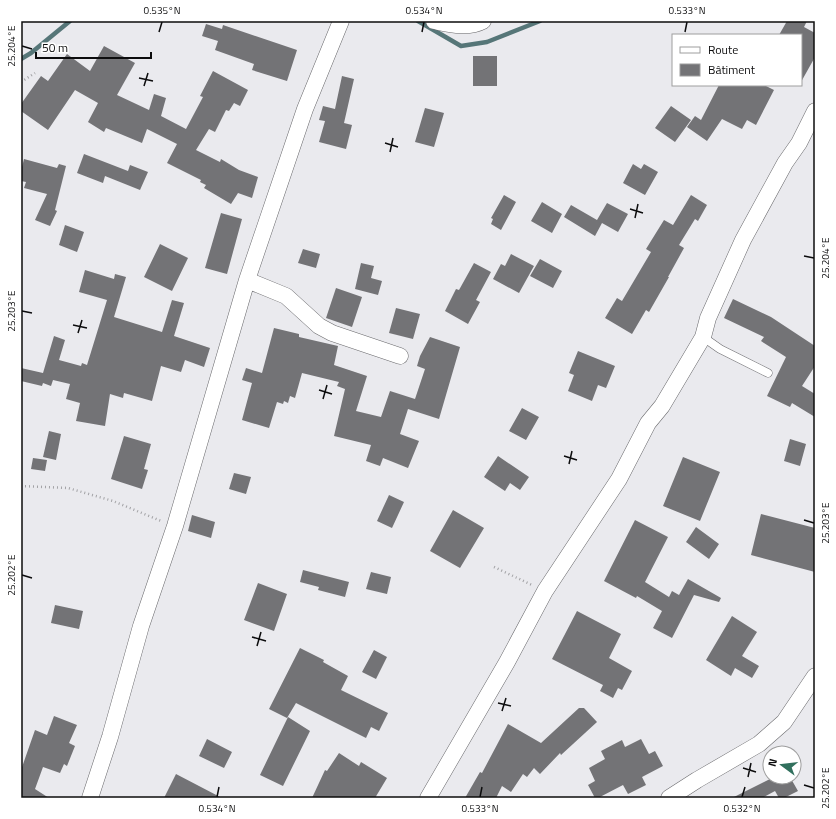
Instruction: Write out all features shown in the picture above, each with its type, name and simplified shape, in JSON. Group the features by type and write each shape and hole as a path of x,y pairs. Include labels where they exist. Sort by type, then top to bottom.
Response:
{"street":[{"path":"90,798 110,737 141,626 175,526 247,280 304,110 341,21"},
{"path":"434,21 455,26 479,23 483,21"},
{"path":"428,798 507,662 545,591 620,479 648,423 662,406 703,337 708,318 743,240 785,163 799,143 815,110"},
{"path":"247,280 286,296 319,326 332,333 400,356"},
{"path":"669,798 696,780 758,744 784,722 815,676"}],"lane":[{"path":"703,337 720,349 768,373"}],"path":[{"path":"21,82 35,73"},
{"path":"21,486 68,488 114,501 175,526"},
{"path":"494,566 545,591"}],"building":[{"path":"787,21 807,21 804,27 815,33 815,57 802,80 802,34 780,34"},
{"path":"206,24 222,29 223,25 297,50 287,81 252,70 254,64 215,50 218,41 202,36"},
{"path":"104,46 135,63 117,95 149,110 154,94 166,98 161,116 186,129 203,97 200,96 213,71 248,90 240,106 234,103 229,111 226,110 215,132 209,129 196,150 220,162 221,159 239,170 258,177 252,198 238,193 231,204 204,188 206,185 200,182 201,180 167,163 177,144 147,129 142,143 106,128 104,132 88,122 98,103 75,90 48,130 21,111 21,104 41,76 48,81 67,54 90,71"},
{"path":"473,56 497,56 497,86 473,86"},
{"path":"342,76 354,79 344,123 352,125 346,149 319,142 325,121 319,120 323,106 335,109"},
{"path":"718,86 766,86 774,90 756,125 747,120 742,129 722,119 707,141 687,127 695,116 701,120"},
{"path":"671,106 691,120 675,142 655,128"},
{"path":"425,108 444,113 434,147 415,142"},
{"path":"84,154 128,171 130,165 148,172 140,190 105,176 103,183 77,173"},
{"path":"24,159 57,168 59,164 66,166 55,210 57,211 50,226 35,220 47,194 24,188 26,182 21,181 21,171"},
{"path":"633,164 641,169 644,164 658,172 645,195 623,183"},
{"path":"504,195 516,202 501,230 491,224 493,219 491,218"},
{"path":"691,195 707,205 698,221 695,219 679,245 684,248 669,277 649,312 646,310 632,334 605,318 617,298 622,301 651,252 646,249 664,220 673,225"},
{"path":"542,202 562,214 552,233 531,221"},
{"path":"607,203 628,214 618,232 602,223 595,236 564,217 571,205 597,220"},
{"path":"221,213 242,219 227,274 205,268"},
{"path":"65,225 84,232 77,252 59,245"},
{"path":"160,244 188,258 172,291 144,277"},
{"path":"303,249 320,254 316,268 298,263"},
{"path":"511,254 534,266 519,293 493,279 501,264 505,266"},
{"path":"540,259 562,271 553,288 530,276"},
{"path":"361,263 374,266 371,278 382,281 378,295 355,289"},
{"path":"474,263 491,272 476,300 480,302 468,324 445,311 456,289 459,290"},
{"path":"85,270 114,279 115,274 126,277 114,317 162,332 172,300 184,303 174,336 210,348 204,367 185,360 181,372 161,366 152,401 124,393 123,398 110,394 105,426 76,421 80,403 66,399 70,384 53,380 51,386 43,383 42,386 21,381 21,368 43,373 54,336 65,340 59,360 81,366 82,363 87,365 107,300 79,292"},
{"path":"336,288 362,297 352,327 326,318"},
{"path":"733,299 771,317 815,346 815,366 802,386 815,394 815,417 792,403 790,407 767,396 786,357 761,341 764,337 724,318"},
{"path":"396,308 420,314 413,339 389,333"},
{"path":"274,328 299,334 299,337 338,346 334,365 367,376 356,411 381,417 390,391 415,399 425,369 417,366 420,356 430,337 460,347 439,419 408,409 400,434 419,441 408,468 383,458 380,466 366,461 371,445 334,436 345,389 337,386 339,382 302,373 295,398 290,396 288,403 284,401 283,404 277,402 269,428 242,420 252,383 242,380 246,368 262,373"},
{"path":"578,351 615,366 606,388 598,385 592,401 568,391 574,375 569,373"},
{"path":"522,408 539,417 526,440 509,431"},
{"path":"49,431 61,434 56,460 43,457"},
{"path":"124,436 151,444 144,469 148,470 142,489 111,479"},
{"path":"790,439 806,444 800,466 784,461"},
{"path":"498,456 529,477 520,490 510,483 505,491 484,477"},
{"path":"683,457 720,472 700,521 663,506"},
{"path":"33,458 47,460 45,471 31,469"},
{"path":"234,473 251,477 246,494 229,489"},
{"path":"389,495 404,502 392,528 377,521"},
{"path":"453,510 484,528 460,568 430,551"},
{"path":"761,514 815,528 815,572 751,555"},
{"path":"192,515 215,522 211,538 188,531"},
{"path":"635,520 668,537 645,582 669,597 672,591 679,595 688,579 721,598 719,602 694,595 672,638 653,628 662,611 637,596 636,598 604,581"},
{"path":"696,527 719,544 709,559 686,542"},
{"path":"303,570 349,582 345,597 318,590 319,587 300,582"},
{"path":"371,572 391,577 387,594 366,589"},
{"path":"258,583 287,594 274,631 244,620"},
{"path":"55,605 83,611 79,629 51,623"},
{"path":"577,611 621,634 609,658 632,671 622,690 618,688 613,698 600,691 603,685 552,659"},
{"path":"732,616 757,632 742,656 759,666 752,678 735,668 731,676 706,660"},
{"path":"300,648 324,660 323,662 348,676 341,690 388,713 379,731 371,727 366,738 296,703 287,718 269,709"},
{"path":"374,650 387,657 376,679 362,672"},
{"path":"579,708 584,708 597,722 561,755 560,753 540,774 534,768 527,777 523,774 511,792 502,786 496,798 465,798 480,772 482,773 508,724 541,743"},
{"path":"54,716 77,725 69,743 75,746 67,766 64,764 60,773 43,767 35,789 49,798 21,798 21,770 35,730 47,735"},
{"path":"288,717 310,731 283,786 260,775"},
{"path":"207,739 232,752 224,768 199,756"},
{"path":"641,739 649,754 655,751 663,766 642,777 646,785 628,794 623,785 598,798 595,798 588,785 595,781 589,768 605,759 601,751 622,740 625,747"},
{"path":"339,753 359,766 361,762 387,778 375,798 312,798 325,770 327,771"},
{"path":"176,774 222,798 164,798"},
{"path":"762,783 762,785 795,785 798,791 784,798 779,798 775,791 762,798 732,798"}],"waterway":[{"path":"21,59 31,53 70,21"},
{"path":"418,21 461,46 487,42 540,21"}]}
